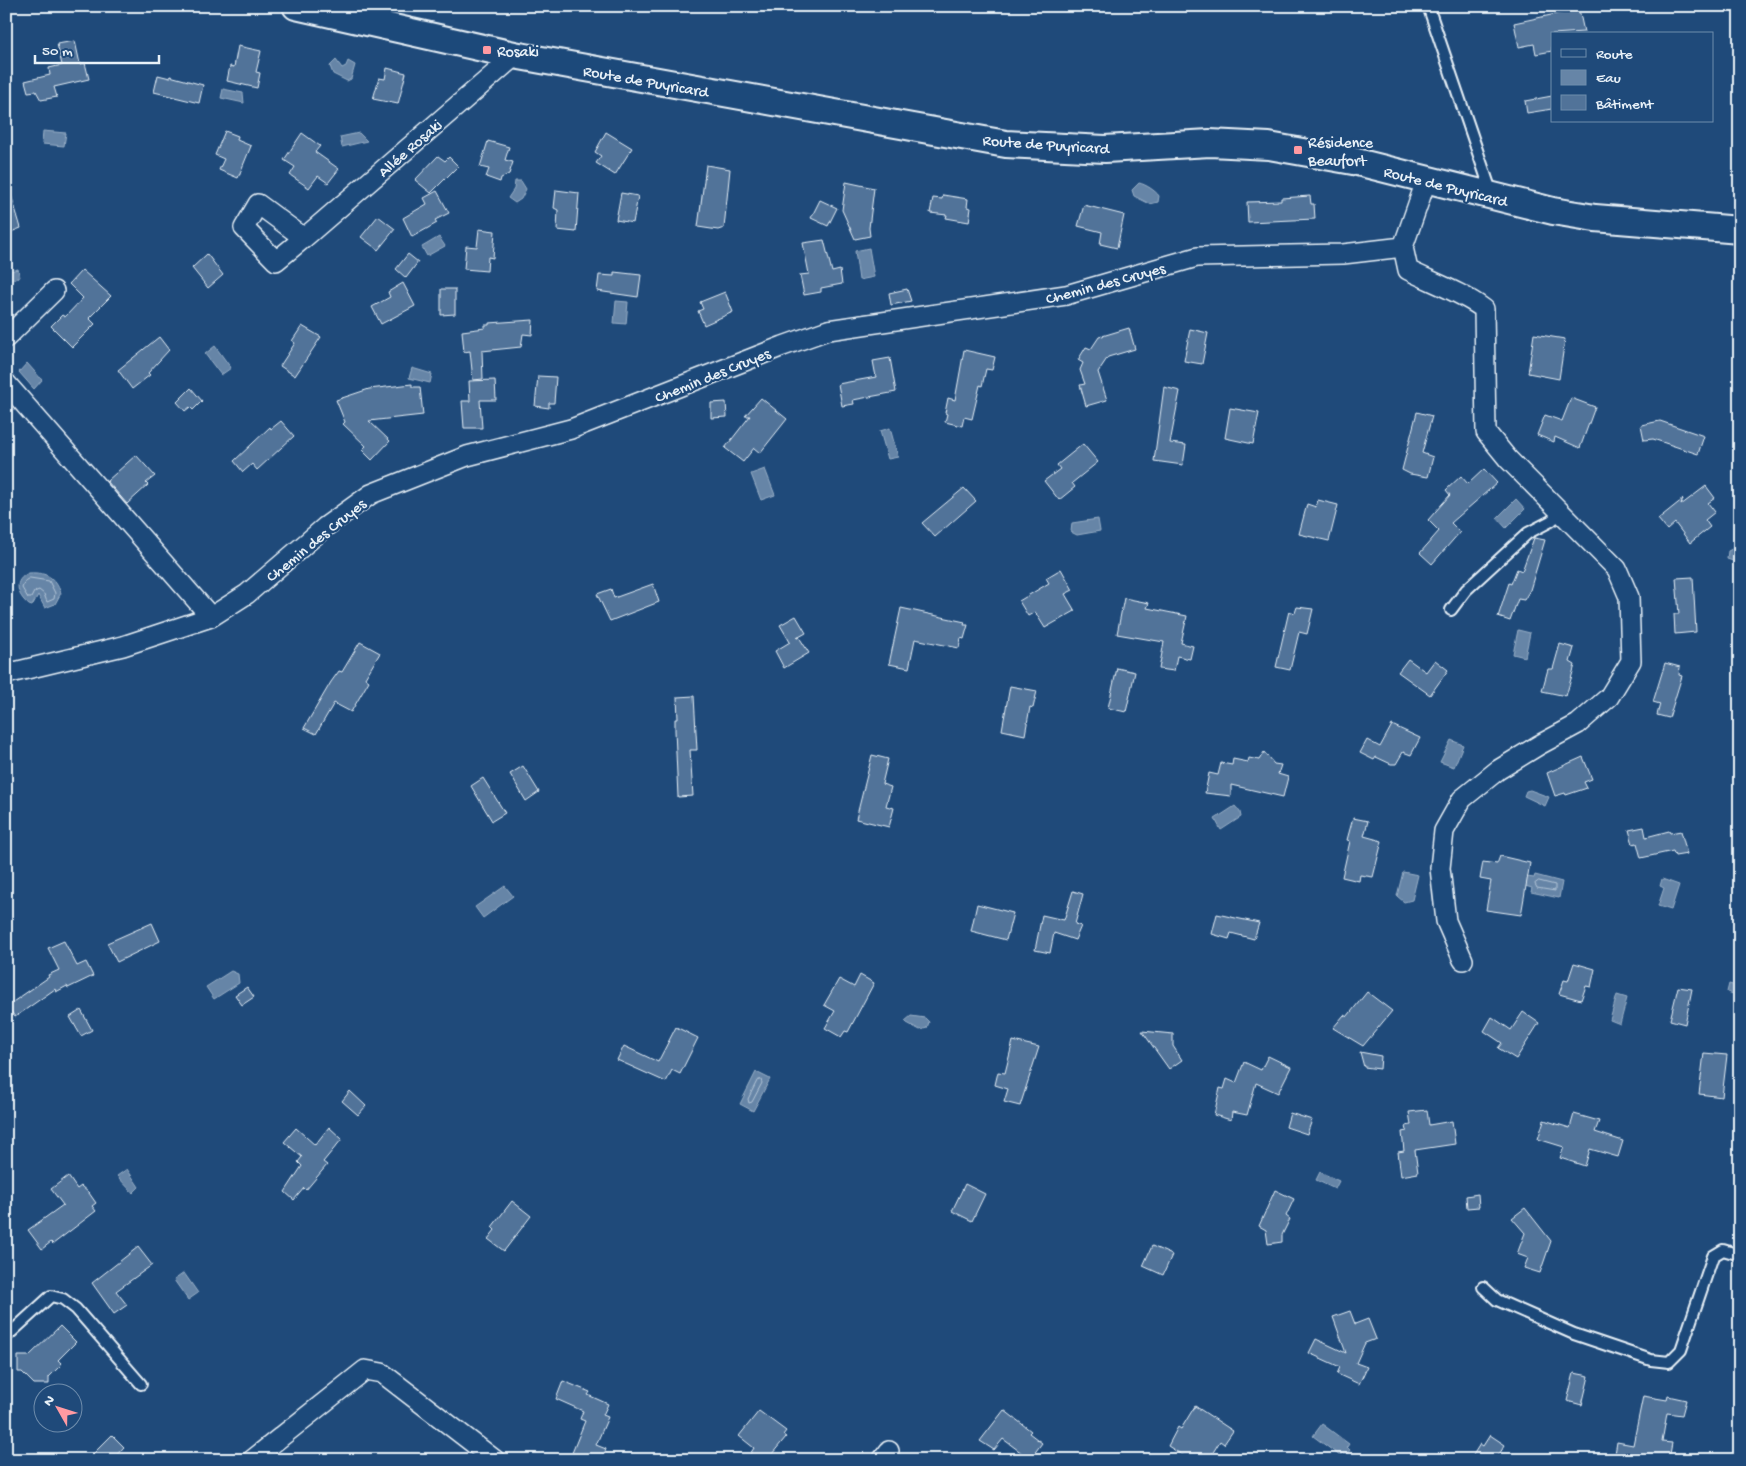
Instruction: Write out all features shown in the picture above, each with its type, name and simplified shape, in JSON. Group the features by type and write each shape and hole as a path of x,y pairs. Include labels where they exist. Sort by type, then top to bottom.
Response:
{"main road":[{"name":"Route de Puyricard","path":"296,6 514,55 1006,144 1105,149 1210,143 1269,146 1353,161 1493,198 1595,218 1740,230"}],"street":[{"name":"Allée Rosaki","path":"304,238 514,55"},
{"path":"1426,181 1403,246 1408,270 1438,285 1466,295 1484,309 1486,432 1508,459 1617,569 1630,597 1631,661 1609,697 1578,724 1498,770 1462,799 1444,832 1440,868 1446,921 1462,960"},
{"name":"Chemin des Cruyes","path":"6,674 123,646 211,617 247,594 325,527 371,494 467,456 571,429 828,330 1066,295 1197,256 1343,254 1403,246"},
{"path":"6,338 54,291"},
{"path":"6,383 211,617"},
{"path":"252,1460 365,1370 382,1373 495,1460"}],"lane":[{"path":"1428,6 1493,198"},
{"path":"1452,610 1466,590 1528,532 1551,521 1561,512"},
{"path":"1482,1287 1497,1300 1574,1334 1651,1360 1669,1362 1681,1350 1713,1256 1723,1250 1740,1255"},
{"path":"6,1337 51,1296 62,1299 76,1309 141,1384"}],"water":[{"path":"336,60 342,68 346,66 348,61 355,65 351,79 347,81 333,74 330,66"},
{"path":"223,89 243,93 244,103 221,98"},
{"path":"43,131 66,133 64,146 42,144"},
{"path":"359,133 367,141 342,147 340,137"},
{"path":"515,181 521,181 526,189 521,199 515,203 508,198 514,189"},
{"path":"1139,183 1158,194 1158,202 1150,204 1134,196 1132,190"},
{"path":"439,237 445,246 427,256 422,247"},
{"path":"869,248 874,277 859,280 855,251"},
{"path":"18,269 20,277 6,282 6,272"},
{"path":"616,301 628,302 626,324 614,323"},
{"path":"215,346 231,368 221,375 205,354"},
{"path":"27,363 42,380 34,389 19,372"},
{"path":"412,368 432,374 430,383 409,378"},
{"path":"890,428 898,457 888,459 880,431"},
{"path":"765,469 775,495 761,500 751,474"},
{"path":"1516,499 1525,509 1506,528 1497,518"},
{"path":"1098,519 1100,531 1077,535 1071,532 1072,523"},
{"path":"1740,545 1740,557 1733,561 1727,559 1728,551"},
{"path":"29,573 40,573 53,579 61,593 55,604 45,608 38,595 32,606 25,601 19,592 18,584"},
{"path":"1518,630 1530,633 1525,657 1513,654"},
{"path":"1451,740 1463,745 1454,767 1440,762"},
{"path":"1530,790 1549,797 1545,806 1524,796 1526,791"},
{"path":"1235,806 1240,812 1241,817 1221,830 1215,819"},
{"path":"1403,872 1418,875 1412,900 1404,902 1397,896"},
{"path":"1535,875 1562,882 1559,898 1531,892 1532,888 1525,886 1527,877 1534,878"},
{"path":"1662,879 1679,885 1671,910 1658,906 1664,888 1660,886"},
{"path":"505,886 513,896 483,918 475,907"},
{"path":"231,971 238,974 239,983 214,999 206,987"},
{"path":"1729,984 1740,987 1740,996 1727,992"},
{"path":"1617,995 1627,998 1620,1024 1610,1020"},
{"path":"911,1016 925,1018 929,1022 927,1028 920,1030 907,1023 905,1021"},
{"path":"756,1072 770,1079 753,1111 740,1104"},
{"path":"127,1169 139,1187 133,1193 117,1176"},
{"path":"1320,1172 1339,1181 1335,1189 1316,1180"},
{"path":"184,1273 198,1293 188,1300 174,1280"},
{"path":"1322,1424 1349,1444 1347,1447 1350,1450 1346,1456 1342,1453 1340,1456 1313,1436"}],"building":[{"path":"1579,9 1584,32 1551,32 1551,51 1536,54 1534,44 1519,47 1514,23"},
{"path":"75,41 80,64 85,63 89,79 54,87 57,97 41,100 36,91 28,92 25,81 50,75 49,68 62,65 57,44"},
{"path":"238,46 261,51 256,72 260,73 257,88 227,81 230,66 234,67"},
{"path":"387,68 406,73 398,104 373,99 379,78 385,79"},
{"path":"158,75 170,78 170,76 203,85 199,103 154,92"},
{"path":"1551,96 1551,109 1527,113 1525,101"},
{"path":"225,131 238,136 237,140 251,146 238,178 219,170 224,159 215,155"},
{"path":"606,132 632,148 615,175 596,163 601,156 595,152"},
{"path":"302,133 320,146 315,152 339,169 328,183 318,176 309,188 290,175 295,167 284,160"},
{"path":"488,141 509,147 505,160 513,162 509,174 501,178 500,182 486,177 489,169 480,167"},
{"path":"438,156 445,161 449,157 458,166 431,193 415,180"},
{"path":"706,165 730,169 724,228 718,230 698,227"},
{"path":"846,182 874,188 869,228 870,236 855,239 842,210"},
{"path":"556,190 579,193 576,232 557,230 558,210 554,208"},
{"path":"6,191 10,191 21,228 6,234"},
{"path":"437,191 449,213 435,220 437,223 412,237 403,218 427,204 424,198"},
{"path":"621,193 638,196 633,223 616,220"},
{"path":"943,195 968,199 967,207 971,208 969,222 946,218 947,215 930,213 933,198 942,199"},
{"path":"1310,196 1311,204 1314,204 1315,219 1248,222 1247,202 1281,201 1281,198"},
{"path":"820,200 837,208 828,226 811,218"},
{"path":"1084,205 1124,215 1117,248 1100,244 1102,232 1078,226"},
{"path":"378,216 395,229 378,250 361,237"},
{"path":"479,229 495,231 493,258 488,257 487,271 464,269 466,246 477,247"},
{"path":"824,240 832,272 840,270 842,284 821,288 821,292 804,295 800,275 809,274 803,243"},
{"path":"207,254 223,275 208,288 192,268"},
{"path":"408,254 418,262 406,278 396,269"},
{"path":"82,270 111,296 89,318 95,324 72,347 51,326 62,315 65,317 83,298 69,284"},
{"path":"614,272 641,275 638,297 597,291 599,275 614,276"},
{"path":"403,283 415,306 381,324 372,307 390,297 388,292"},
{"path":"441,289 455,289 455,314 441,315"},
{"path":"907,289 911,301 891,305 889,293"},
{"path":"725,292 733,312 704,325 698,311 703,309 700,302"},
{"path":"533,320 532,335 523,334 521,347 482,351 483,379 473,380 470,351 464,352 462,331 485,328 485,325 489,325 489,323"},
{"path":"302,326 321,337 295,376 280,366 295,343 292,341"},
{"path":"1129,328 1135,349 1108,357 1098,372 1107,400 1086,406 1080,385 1085,384 1080,370 1083,363 1078,360 1086,347 1091,349 1099,337"},
{"path":"1190,329 1208,333 1202,364 1184,361"},
{"path":"1534,334 1565,339 1559,379 1528,373"},
{"path":"159,337 169,350 148,373 150,375 132,389 118,370"},
{"path":"964,350 995,357 992,370 986,369 982,386 980,385 972,419 964,417 962,426 945,422 947,414 945,413 948,398 955,400"},
{"path":"890,358 896,392 853,400 854,404 842,406 838,384 876,377 873,361"},
{"path":"538,376 556,377 554,403 549,403 549,408 535,406"},
{"path":"495,380 496,400 480,400 482,428 464,428 462,401 470,401 469,381"},
{"path":"412,384 412,387 420,387 423,415 369,421 390,441 372,460 362,450 366,446 343,424 345,422 336,400 369,389"},
{"path":"1164,387 1180,391 1170,443 1186,445 1183,465 1154,461"},
{"path":"191,388 202,401 193,410 190,407 185,411 177,402"},
{"path":"761,398 787,419 760,453 754,448 743,462 725,448 750,416 745,416"},
{"path":"1571,398 1595,407 1580,448 1555,437 1554,442 1537,435 1545,415 1562,421"},
{"path":"726,402 727,417 711,418 711,403"},
{"path":"1230,408 1259,413 1253,444 1225,438"},
{"path":"1417,412 1432,416 1422,453 1433,457 1428,477 1410,474 1402,470"},
{"path":"281,421 294,436 257,470 252,464 243,472 234,461 270,427 271,429"},
{"path":"1660,421 1704,436 1698,454 1653,439 1644,440 1641,425"},
{"path":"1083,444 1098,462 1072,483 1075,487 1059,500 1044,481 1060,469 1057,465"},
{"path":"136,455 155,476 127,504 107,481"},
{"path":"1484,469 1497,483 1451,523 1460,532 1432,564 1420,553 1439,531 1428,520 1450,495 1446,490 1461,476 1468,484"},
{"path":"1706,486 1715,498 1708,503 1715,512 1705,520 1710,527 1690,543 1675,523 1667,530 1658,519 1683,499 1681,505"},
{"path":"964,488 976,501 935,537 922,523"},
{"path":"1318,500 1338,505 1329,541 1299,534 1307,504 1316,507"},
{"path":"1534,538 1545,540 1530,590 1524,600 1518,599 1510,621 1498,617 1509,583 1511,584 1517,569 1522,571"},
{"path":"1061,569 1073,590 1065,594 1075,611 1045,628 1035,612 1028,616 1019,601 1049,583 1046,578"},
{"path":"1693,577 1696,632 1675,634 1674,614 1679,614 1676,578"},
{"path":"653,584 659,602 610,621 597,594 611,589 614,598"},
{"path":"1124,598 1149,603 1147,608 1187,616 1181,643 1193,646 1190,659 1177,656 1174,671 1159,669 1164,642 1117,634"},
{"path":"1297,607 1313,609 1307,634 1299,632 1290,670 1276,667 1289,611 1295,613"},
{"path":"901,608 965,622 964,625 968,625 964,639 961,638 959,648 915,639 909,668 889,664"},
{"path":"796,616 806,633 797,638 799,637 809,653 784,668 775,651 790,642 780,625"},
{"path":"360,642 380,653 365,678 369,681 351,712 334,703 316,734 304,728 331,682 339,671 342,672"},
{"path":"1560,644 1574,648 1570,662 1575,665 1566,696 1542,691 1548,669 1553,669"},
{"path":"1408,659 1426,672 1435,660 1448,670 1430,695 1398,672"},
{"path":"1665,663 1680,667 1679,675 1682,676 1669,718 1657,715 1660,704 1653,702"},
{"path":"1117,668 1135,672 1126,712 1108,708"},
{"path":"1010,686 1037,691 1033,708 1030,707 1025,735 1002,730"},
{"path":"694,696 697,750 690,750 693,796 678,797 675,730 675,719 678,719 677,697"},
{"path":"1392,725 1420,738 1411,755 1403,752 1396,764 1391,764 1376,757 1374,760 1360,753 1367,740 1380,747"},
{"path":"1264,752 1274,764 1281,765 1278,774 1288,777 1283,797 1231,785 1231,796 1205,793 1209,773 1218,775 1221,763 1232,765 1233,759 1248,762 1249,758 1259,760"},
{"path":"872,755 888,759 882,784 891,787 886,806 894,808 889,827 856,819"},
{"path":"1583,757 1592,779 1584,782 1587,788 1566,795 1565,793 1555,796 1547,773"},
{"path":"523,766 539,792 526,801 510,774"},
{"path":"483,778 505,813 492,821 471,786"},
{"path":"1353,818 1368,821 1364,836 1382,841 1373,877 1360,875 1359,881 1342,877 1350,841 1347,840"},
{"path":"1644,827 1646,837 1669,831 1670,833 1681,831 1687,854 1675,856 1673,851 1641,858 1637,843 1633,844 1629,830"},
{"path":"1500,856 1530,863 1521,915 1486,910 1491,881 1480,879 1483,862 1497,864"},
{"path":"1073,891 1083,894 1075,924 1081,926 1075,940 1054,933 1050,953 1035,950 1042,915 1064,920"},
{"path":"977,904 1013,913 1006,940 971,931"},
{"path":"1217,914 1259,923 1254,939 1231,933 1229,939 1212,934"},
{"path":"152,923 160,941 117,962 107,943"},
{"path":"64,941 77,966 86,962 93,976 68,988 67,986 56,992 55,989 15,1017 7,1006 49,977 48,975 59,970 48,948"},
{"path":"1574,963 1595,969 1591,987 1586,986 1581,1000 1559,994 1564,980 1568,981"},
{"path":"860,975 874,983 848,1032 845,1031 841,1037 825,1028 835,1011 824,1005 839,979 854,987"},
{"path":"247,987 254,997 242,1005 235,995"},
{"path":"1678,987 1692,989 1685,1024 1670,1020"},
{"path":"1367,992 1392,1011 1363,1046 1333,1028 1344,1015 1347,1017"},
{"path":"81,1010 92,1030 81,1036 70,1017"},
{"path":"1523,1012 1539,1023 1516,1059 1498,1048 1502,1043 1484,1031 1492,1017 1511,1030"},
{"path":"676,1027 698,1038 680,1074 672,1070 666,1082 617,1060 624,1046 658,1062"},
{"path":"1142,1031 1173,1034 1173,1046 1182,1060 1169,1069"},
{"path":"1013,1041 1039,1047 1020,1106 1004,1102 1008,1089 995,1085 998,1072 1005,1073"},
{"path":"1360,1052 1381,1056 1380,1069 1364,1067"},
{"path":"1704,1053 1727,1055 1722,1097 1699,1094"},
{"path":"1268,1056 1291,1067 1278,1093 1256,1083 1247,1115 1232,1112 1231,1120 1214,1115 1220,1088 1224,1089 1227,1079 1236,1083 1244,1062 1261,1070"},
{"path":"350,1091 366,1106 358,1115 342,1101"},
{"path":"1427,1110 1429,1125 1452,1121 1455,1144 1415,1150 1418,1173 1401,1176 1398,1152 1404,1151 1402,1132 1407,1131 1406,1126 1411,1125 1409,1112"},
{"path":"1290,1113 1312,1120 1307,1134 1286,1127"},
{"path":"1574,1114 1599,1121 1595,1132 1623,1141 1618,1157 1590,1149 1585,1166 1560,1158 1564,1147 1538,1139 1544,1120 1570,1128"},
{"path":"329,1127 342,1139 323,1162 327,1165 306,1190 304,1188 294,1200 285,1192 302,1166 298,1162 302,1157 284,1142 296,1128 315,1145"},
{"path":"68,1176 77,1189 81,1186 89,1193 96,1203 92,1206 96,1211 53,1244 51,1242 42,1249 28,1230 63,1205 51,1189"},
{"path":"965,1184 985,1194 972,1221 952,1211"},
{"path":"1275,1190 1294,1199 1286,1216 1290,1219 1282,1235 1282,1242 1268,1244 1266,1230 1259,1226"},
{"path":"1478,1194 1479,1207 1467,1208 1466,1196"},
{"path":"512,1201 531,1216 504,1251 488,1239 495,1230 492,1227"},
{"path":"1525,1208 1551,1241 1540,1273 1524,1268 1528,1258 1517,1254 1525,1233 1512,1218"},
{"path":"1152,1246 1172,1255 1163,1275 1143,1266"},
{"path":"138,1247 152,1265 116,1291 127,1305 114,1314 92,1283"},
{"path":"1350,1311 1355,1324 1368,1319 1376,1339 1365,1343 1356,1363 1367,1367 1359,1384 1337,1374 1340,1367 1309,1353 1316,1339 1346,1353 1333,1317"},
{"path":"60,1326 76,1342 58,1360 62,1364 49,1377 49,1384 34,1384 22,1372 18,1372 18,1356 29,1356"},
{"path":"1574,1373 1589,1376 1582,1405 1567,1401"},
{"path":"563,1381 590,1392 588,1395 608,1404 603,1415 608,1417 596,1445 606,1449 602,1460 588,1460 572,1453 585,1421 580,1419 583,1411 556,1399"},
{"path":"1643,1396 1667,1400 1668,1396 1686,1400 1682,1415 1667,1413 1662,1442 1672,1443 1669,1460 1614,1460 1617,1442 1633,1445"},
{"path":"1195,1406 1233,1431 1224,1444 1220,1441 1209,1459 1200,1454 1197,1460 1190,1460 1168,1446 1178,1427 1181,1429"},
{"path":"1004,1410 1031,1431 1029,1433 1042,1443 1030,1459 1003,1439 994,1450 980,1441"},
{"path":"759,1411 786,1431 783,1435 786,1437 767,1460 746,1460 754,1448 739,1436"},
{"path":"112,1435 124,1447 112,1460 87,1460"},
{"path":"1490,1435 1505,1445 1498,1456 1504,1460 1470,1460 1480,1444 1483,1446"}],"place":[{"name":"Rosaki","path":"487,50"},
{"name":"Résidence Beaufort","path":"1298,150"}]}
